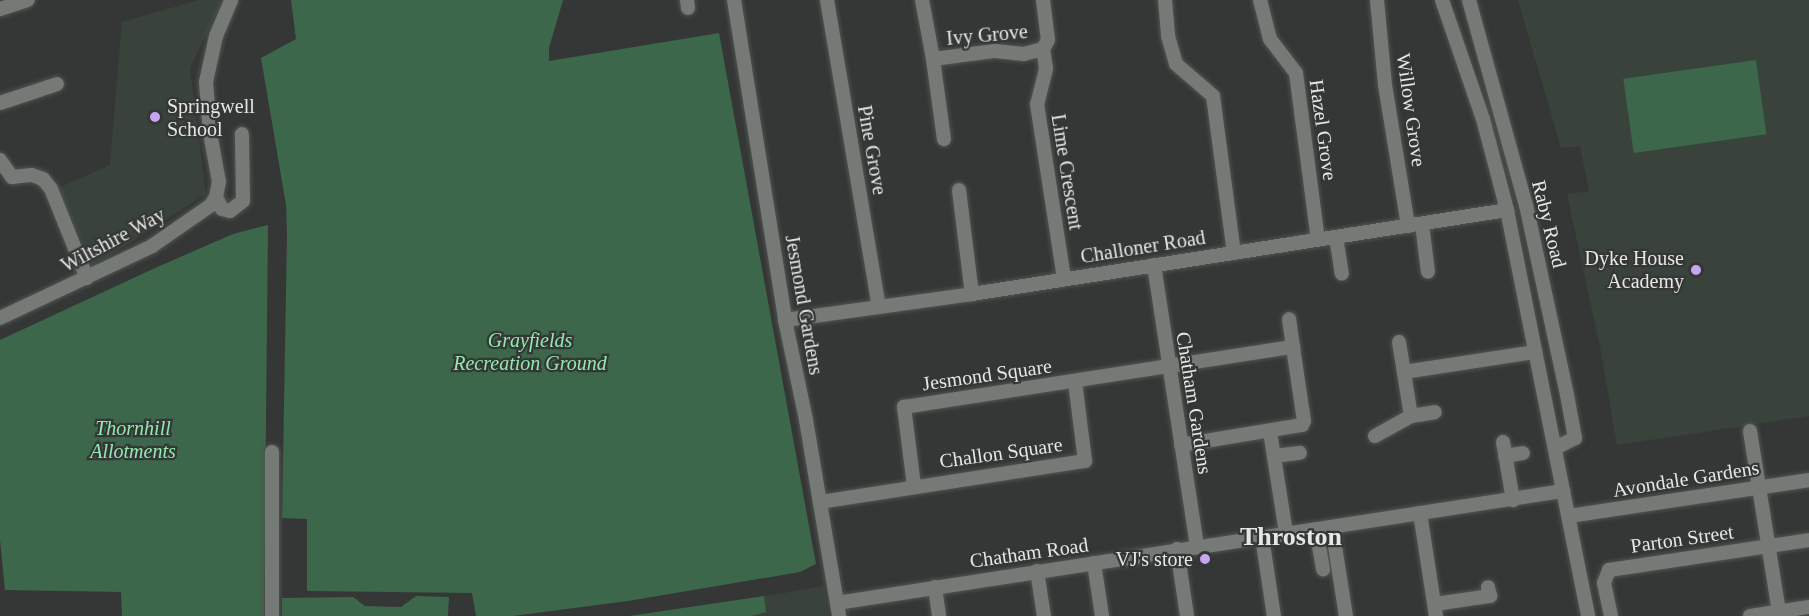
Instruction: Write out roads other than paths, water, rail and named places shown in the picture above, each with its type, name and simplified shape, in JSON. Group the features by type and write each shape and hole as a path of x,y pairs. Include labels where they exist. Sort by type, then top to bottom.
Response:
{"street":[{"path":"231,0 216,36 206,82 210,133 219,182 216,197 222,209 230,211 243,201 242,134"},
{"name":"Jesmond Gardens","path":"734,0 785,320 806,420 838,609"},
{"name":"Pine Grove","path":"827,0 879,307"},
{"name":"Ivy Grove","path":"922,0 944,139"},
{"name":"Lime Crescent","path":"1043,0 1048,40 1044,50 1046,69 1037,104 1064,279"},
{"path":"1165,0 1168,36 1176,64 1213,96 1234,253"},
{"name":"Hazel Grove","path":"1260,0 1270,39 1296,73 1318,240"},
{"name":"Willow Grove","path":"1377,0 1385,85 1415,225 1428,272"},
{"name":"Raby Road","path":"1442,0 1483,119 1507,210 1588,616"},
{"name":"Raby Road","path":"1469,0 1526,205 1567,395 1575,438 1555,448"},
{"path":"0,9 30,4"},
{"name":"Ivy Grove","path":"933,59 995,51 1024,54 1044,50"},
{"path":"0,103 57,84"},
{"path":"0,160 12,177 32,175 43,179 51,189 87,278"},
{"path":"959,190 972,294"},
{"name":"Wiltshire Way","path":"0,318 152,246 211,206 216,197"},
{"name":"Challoner Road","path":"785,320 972,294 1507,210"},
{"path":"1336,237 1342,274"},
{"name":"Chatham Gardens","path":"1154,265 1197,546"},
{"path":"1180,445 1302,425 1304,420 1289,319"},
{"path":"1399,342 1411,416"},
{"name":"Jesmond Square","path":"904,407 1293,347"},
{"path":"1404,372 1535,352"},
{"name":"Challon Square","path":"820,502 1085,461 1075,382"},
{"name":"Challon Square","path":"904,407 914,486"},
{"path":"1375,436 1411,416 1435,412"},
{"path":"1750,430 1779,612"},
{"path":"1271,438 1286,533"},
{"path":"1513,500 1504,449 1523,453"},
{"path":"272,452 272,616"},
{"path":"1274,456 1300,453"},
{"name":"Avondale Gardens","path":"1569,516 1809,480"},
{"name":"Chatham Road","path":"838,609 935,587 1563,491"},
{"path":"1420,513 1436,610 1490,596 1488,587"},
{"path":"1332,527 1346,616"},
{"path":"1316,529 1323,568"},
{"path":"1262,537 1274,616"},
{"name":"Parton Street","path":"1611,616 1604,583 1609,570 1809,540"},
{"path":"1177,549 1187,616"},
{"path":"1094,563 1102,616"},
{"path":"1037,571 1044,616"},
{"path":"935,587 939,616"},
{"path":"1750,616 1809,607"}],"place":[{"name":"Springwell School","path":"155,117"},
{"name":"Dyke House Academy","path":"1696,270"},
{"name":"VJ's store","path":"1205,559"}],"district":[{"name":"Throston","path":"1291,537"}],"park label":[{"name":"Grayfields Recreation Ground","path":"530,352"},
{"name":"Thornhill Allotments","path":"133,440"}]}
